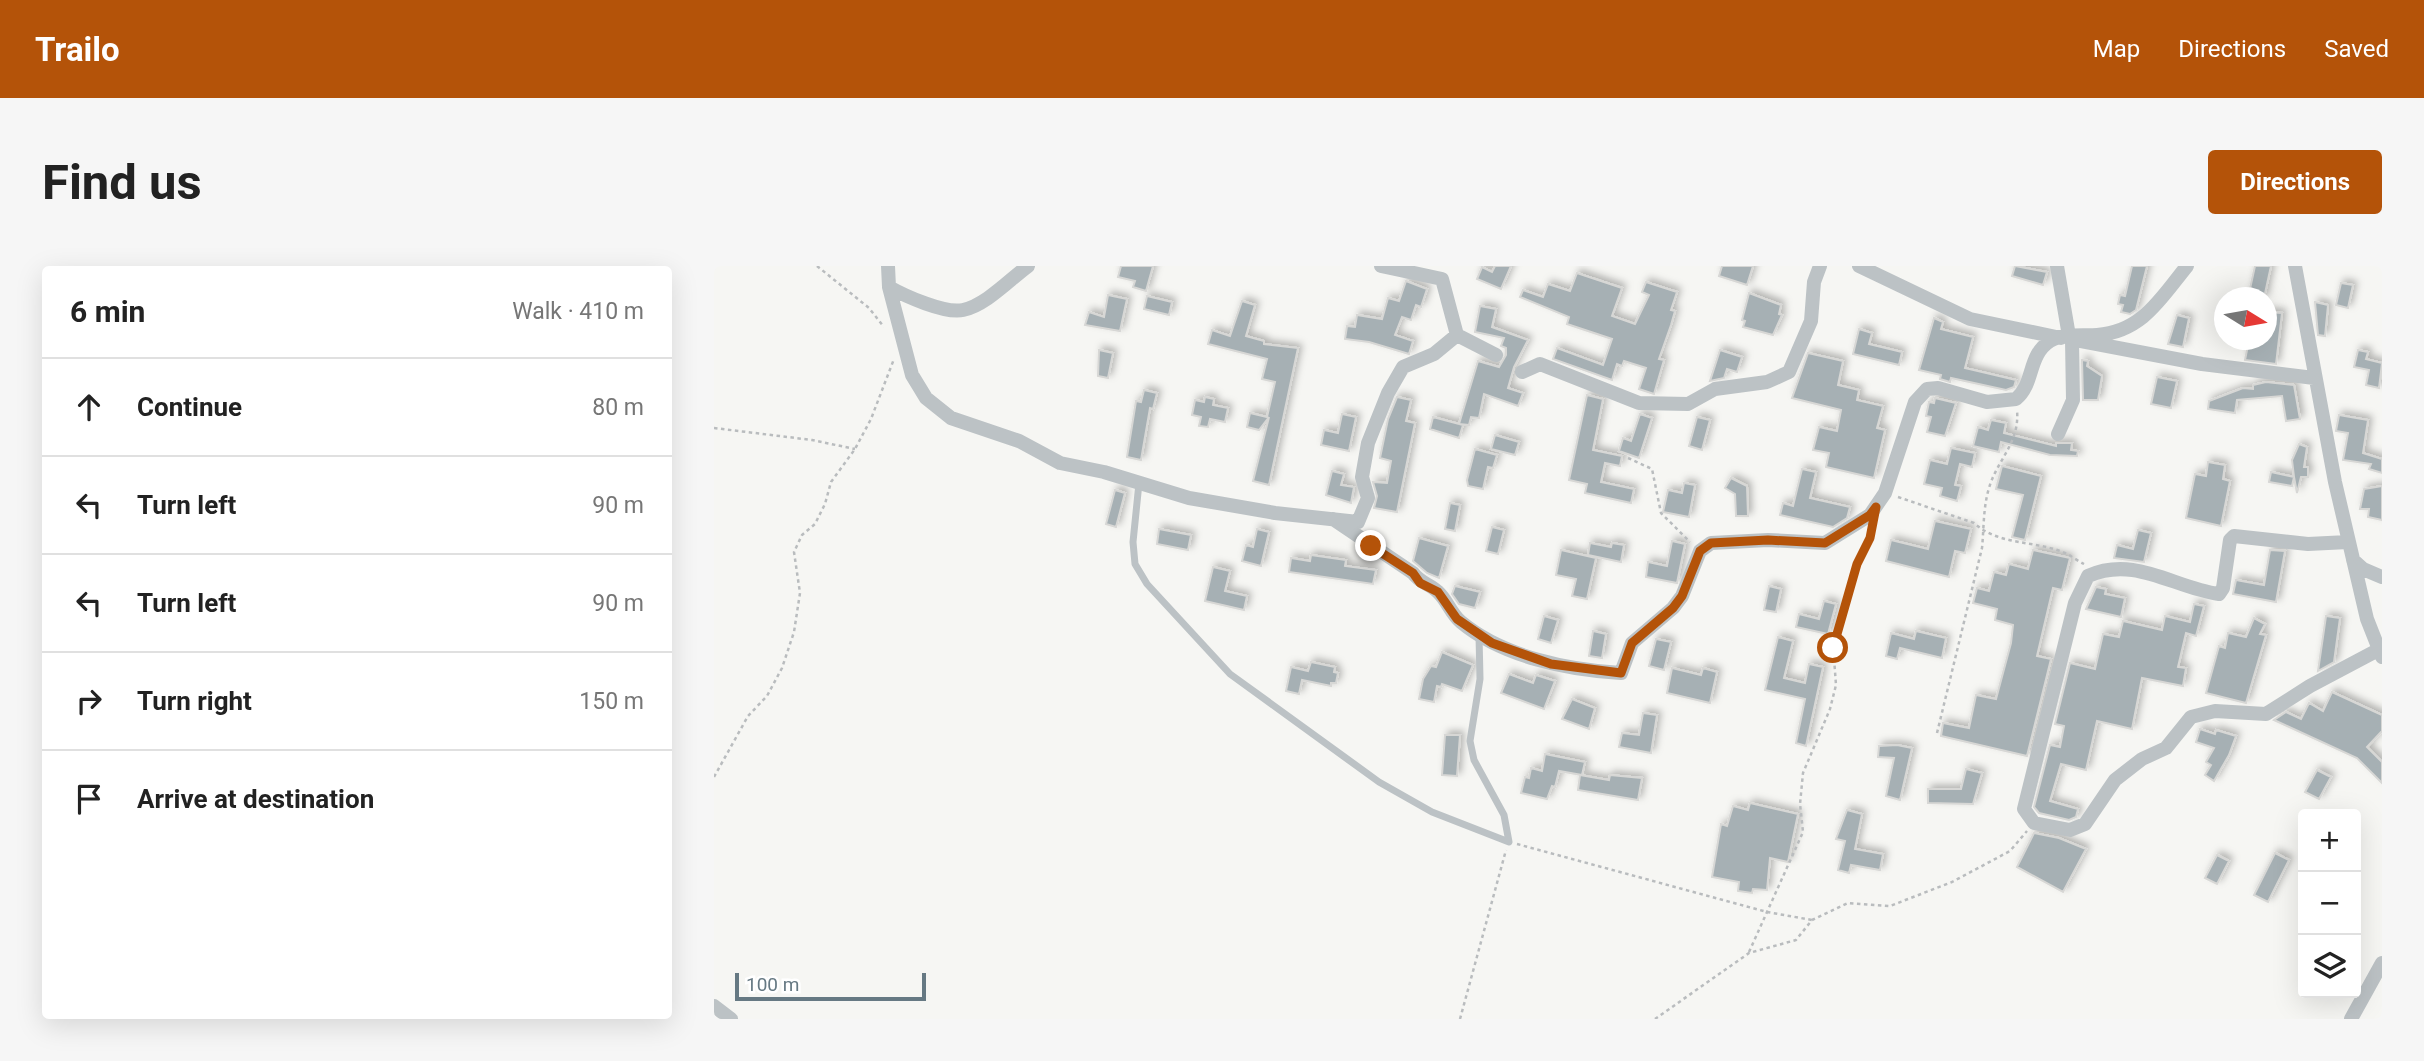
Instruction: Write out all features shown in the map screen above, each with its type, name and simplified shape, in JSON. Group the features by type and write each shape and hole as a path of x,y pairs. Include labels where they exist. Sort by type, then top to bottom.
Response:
{"street":[{"path":"888,266 889,287 902,346 912,375 926,398 951,418 1019,440 1060,463 1189,498 1275,513 1358,522 1368,498 1362,477 1377,414 1403,367 1434,354 1457,335"},
{"path":"889,287 922,302 959,311 976,304 1028,266"},
{"path":"1381,266 1441,279 1457,335 1496,355"},
{"path":"1522,372 1540,365 1639,403 1688,404 1715,389 1767,382 1789,372 1811,321 1814,282 1820,266"},
{"path":"1859,266 1970,319 2202,364 2314,378"},
{"path":"2057,266 2073,400 2059,434"},
{"path":"1333,519 1413,573 1420,583 1438,592 1457,619 1479,636 1551,664 1621,673 1632,643 1682,596 1700,551 1711,543 1768,540 1825,543 1870,515 1876,507 1885,493 1915,402 1927,390 1938,388 1987,402 2016,399 2025,390 2037,352 2066,338 2113,333 2134,325 2152,310 2187,266"},
{"path":"2295,266 2314,378 2348,542 2380,654 2310,686 2266,714 2215,711 2192,717 2166,748 2142,759 2115,780 2085,824 2070,830 2058,830 2034,823 2024,809 2075,603 2088,576 2116,569 2158,573 2219,594 2223,589 2230,540 2234,536 2308,544 2348,542"},
{"path":"2353,560 2362,569 2382,576"},
{"path":"2351,1019 2382,963"},
{"path":"714,1006 731,1019"}],"lane":[{"path":"1139,483 1133,542 1135,564 1147,584 1230,674 1378,782 1432,812 1508,842 1509,828 1504,815 1474,760 1471,749 1481,670 1479,636"},
{"path":"1833,648 1857,564 1870,538 1876,507"}],"path":[{"path":"714,777 747,716 767,696 782,668 793,632 800,593 794,552 802,535 815,524 831,482 855,449 881,396 895,355 902,346 869,308 817,266"},
{"path":"1937,733 1982,548 1980,530 1989,485 2010,451 2018,418 2016,399"},
{"path":"714,428 812,440 855,449"},
{"path":"1628,458 1652,468 1661,513 1700,551"},
{"path":"1885,493 1974,523 1980,530 2019,544 2063,552 2097,572"},
{"path":"1749,953 1803,832 1800,804 1802,773 1817,744 1836,685 1833,648"},
{"path":"1655,1019 1749,953 1796,940 1812,920 1848,903 1889,906 1952,882 2010,851 2034,823"},
{"path":"1460,1019 1508,842 1767,912 1812,920"}],"building":[{"path":"1121,266 1153,266 1146,291 1133,287 1135,281 1118,277"},
{"path":"1495,266 1511,266 1501,289 1477,279 1482,267 1492,272"},
{"path":"1722,266 1753,266 1747,285 1719,276"},
{"path":"2015,266 2047,272 2043,285 2012,276"},
{"path":"2132,266 2147,266 2136,310 2130,314 2121,312 2123,305 2118,304 2120,295 2125,296"},
{"path":"2255,266 2271,266 2266,287 2250,287"},
{"path":"1577,273 1622,288 1612,316 1635,324 1649,295 1642,292 1646,282 1677,292 1671,310 1675,311 1659,359 1664,360 1654,394 1639,389 1646,368 1624,361 1622,366 1617,364 1612,380 1553,359 1557,348 1603,365 1612,339 1567,324 1569,317 1520,297 1523,290 1543,297 1548,284 1570,291"},
{"path":"1406,281 1427,289 1421,307 1416,305 1411,320 1402,317 1395,335 1413,341 1409,354 1369,342 1345,339 1347,326 1355,327 1357,315 1382,319 1388,298 1399,301"},
{"path":"2341,283 2353,285 2348,308 2336,305"},
{"path":"1749,293 1781,305 1779,314 1782,315 1773,335 1743,327 1745,321 1742,320"},
{"path":"1108,295 1127,299 1120,331 1085,325 1089,312 1104,317"},
{"path":"1147,296 1172,302 1169,315 1144,309"},
{"path":"1242,301 1255,305 1246,336 1264,341 1264,344 1298,348 1269,485 1253,481 1269,417 1259,430 1247,427 1250,413 1267,417 1275,382 1262,379 1267,359 1208,344 1212,330 1230,336"},
{"path":"2315,302 2328,305 2325,336 2318,335"},
{"path":"1480,306 1496,309 1492,327 1528,340 1514,367 1508,388 1523,393 1518,406 1484,394 1479,418 1471,417 1469,425 1459,424 1478,361 1499,367 1506,355 1506,348 1501,346 1504,338 1475,332"},
{"path":"2277,313 2282,313 2276,364 2245,360 2247,350 2277,350"},
{"path":"2177,315 2189,318 2183,347 2168,344"},
{"path":"1934,318 1943,322 1941,329 1973,337 1965,368 2016,380 2014,387 2006,390 1951,378 1950,382 1940,379 1941,375 1919,370"},
{"path":"1859,329 1872,333 1869,344 1902,352 1899,365 1853,354"},
{"path":"1099,350 1113,353 1108,378 1098,376"},
{"path":"1720,350 1742,357 1737,372 1727,369 1724,378 1710,381"},
{"path":"2358,350 2368,352 2366,359 2382,363 2379,388 2366,385 2369,370 2354,367"},
{"path":"1808,353 1843,361 1838,385 1859,390 1857,400 1883,406 1877,428 1885,430 1874,478 1826,467 1829,453 1813,450 1819,427 1837,431 1841,410 1792,398"},
{"path":"2082,360 2088,361 2087,366 2102,376 2098,400 2083,400"},
{"path":"2157,377 2177,381 2171,408 2151,404"},
{"path":"2266,382 2294,385 2300,419 2286,421 2282,396 2237,400 2235,413 2208,409 2209,401 2243,388 2253,389 2253,385"},
{"path":"1144,390 1157,393 1153,409 1150,408 1141,460 1127,457 1136,401 1141,402"},
{"path":"1587,395 1603,399 1593,450 1622,456 1620,466 1605,463 1601,482 1634,489 1631,503 1585,493 1587,484 1569,480"},
{"path":"1205,397 1214,399 1213,405 1228,408 1225,422 1210,419 1208,427 1199,426 1201,417 1192,415 1195,400 1204,402"},
{"path":"1397,397 1411,400 1406,421 1415,423 1397,512 1374,508 1377,496 1373,482 1387,483 1391,461 1380,458 1388,419"},
{"path":"1935,398 1956,403 1945,436 1927,432 1931,417 1926,416 1929,402 1934,403"},
{"path":"1342,414 1356,417 1349,451 1321,445 1324,430 1338,433"},
{"path":"1640,414 1652,418 1639,458 1619,451 1623,438 1631,441"},
{"path":"2339,415 2368,420 2363,453 2382,459 2382,473 2369,469 2371,464 2343,460 2348,433 2336,431"},
{"path":"1433,417 1463,425 1459,438 1430,429"},
{"path":"1697,417 1710,420 1702,450 1689,446"},
{"path":"1991,420 2006,423 2004,433 2056,446 2056,443 2072,443 2071,450 2078,451 2077,456 2050,455 2001,442 1999,452 1973,446 1978,427 1988,430"},
{"path":"1495,435 1519,442 1515,455 1491,449"},
{"path":"2299,444 2307,447 2304,467 2308,467 2308,477 2301,477 2297,493 2292,460"},
{"path":"1951,448 1975,453 1972,467 1960,464 1955,485 1961,486 1957,501 1940,496 1942,488 1924,484 1930,460 1947,464"},
{"path":"1475,449 1497,455 1493,468 1488,467 1483,489 1468,486"},
{"path":"2208,462 2225,465 2223,479 2230,481 2221,526 2186,518 2195,474 2206,476"},
{"path":"2002,466 2041,476 2025,540 2012,537 2023,495 1996,489"},
{"path":"1802,469 1816,472 1810,498 1850,507 1847,518 1833,527 1780,515 1783,503 1793,506"},
{"path":"1332,471 1344,474 1341,485 1354,487 1351,503 1326,495"},
{"path":"2271,472 2294,477 2292,486 2269,482"},
{"path":"1731,478 1747,486 1748,516 1736,516 1735,494 1725,488"},
{"path":"1684,483 1695,485 1689,517 1663,512 1668,490 1682,493"},
{"path":"2382,486 2382,520 2368,517 2369,509 2360,509 2364,489"},
{"path":"1115,490 1125,493 1116,527 1106,524"},
{"path":"1450,503 1460,505 1455,531 1445,529"},
{"path":"1935,521 1971,529 1965,553 1955,551 1949,577 1886,561 1891,540 1928,549"},
{"path":"1492,527 1504,530 1498,554 1486,551"},
{"path":"1159,529 1191,535 1188,550 1157,544"},
{"path":"1257,529 1269,532 1261,566 1242,561 1246,545 1253,547"},
{"path":"2138,530 2151,533 2144,562 2114,558 2117,545 2133,549"},
{"path":"1419,538 1448,546 1439,578 1427,573 1413,561"},
{"path":"1672,541 1685,544 1677,583 1646,577 1648,562 1667,566"},
{"path":"1590,543 1611,547 1612,543 1624,545 1621,562 1588,555"},
{"path":"1561,550 1596,558 1587,599 1572,596 1576,579 1556,575"},
{"path":"2033,550 2070,558 2062,590 2053,588 2037,656 2051,659 2027,756 1941,736 1943,723 1969,728 1976,695 1996,699 2011,643 2013,625 1995,620 1997,609 1973,603 1977,588 1989,591 1994,572 2006,575 2009,564 2028,569"},
{"path":"2270,550 2285,551 2276,602 2233,594 2236,580 2264,585"},
{"path":"1311,555 1346,560 1345,566 1376,570 1373,584 1289,572 1291,558 1310,561"},
{"path":"1213,567 1230,571 1225,591 1247,596 1244,610 1205,601"},
{"path":"1455,586 1480,592 1475,608 1459,604 1452,594"},
{"path":"1769,586 1781,589 1776,612 1764,610"},
{"path":"2096,587 2106,589 2105,594 2125,598 2121,617 2086,609"},
{"path":"1824,601 1836,604 1828,634 1796,627 1799,614 1819,619"},
{"path":"2194,604 2204,606 2196,636 2186,633 2178,667 2186,668 2183,686 2142,678 2132,729 2097,721 2086,770 2061,764 2050,801 2078,809 2076,817 2069,820 2039,813 2034,807 2050,745 2060,747 2064,726 2055,724 2070,663 2095,669 2103,634 2119,637 2123,621 2162,630 2165,616 2190,622"},
{"path":"1544,616 1558,620 1551,643 1538,639"},
{"path":"2326,616 2340,618 2334,662 2318,671"},
{"path":"2254,618 2265,624 2260,634 2266,635 2246,703 2206,693 2219,646 2225,648 2228,633 2246,637"},
{"path":"1593,631 1606,634 1602,658 1589,656"},
{"path":"1916,631 1946,638 1942,658 1900,648 1897,659 1886,656 1891,633 1914,639"},
{"path":"1778,637 1793,641 1784,678 1805,683 1809,664 1823,667 1806,746 1796,743 1805,699 1765,690"},
{"path":"1656,639 1671,642 1664,670 1649,666"},
{"path":"1442,652 1473,665 1462,691 1442,684 1441,687 1437,686 1434,702 1419,699 1423,679 1431,666 1436,667"},
{"path":"1311,662 1335,667 1334,672 1338,673 1336,683 1331,683 1331,686 1302,680 1299,694 1286,691 1291,667 1308,671"},
{"path":"1672,668 1701,675 1703,668 1717,672 1710,703 1667,693"},
{"path":"1509,674 1533,683 1536,675 1555,681 1544,709 1501,693"},
{"path":"2332,692 2382,715 2382,731 2367,747 2382,762 2382,783 2357,758 2274,720 2286,712 2301,719 2309,703 2323,711"},
{"path":"1572,699 1595,708 1589,729 1562,719"},
{"path":"1643,713 1657,715 1651,753 1619,747 1622,733 1639,735"},
{"path":"2200,729 2236,736 2214,781 2205,775 2211,765 2206,762 2214,748 2196,742"},
{"path":"1445,735 1460,735 1457,776 1442,775"},
{"path":"1879,746 1912,748 1900,800 1886,796 1894,758 1878,757"},
{"path":"1545,754 1585,762 1582,775 1559,771 1555,787 1552,786 1547,799 1521,793 1525,777 1529,778 1531,768 1542,771"},
{"path":"1966,769 1982,773 1973,804 1928,803 1928,789 1961,789"},
{"path":"2317,770 2331,777 2319,799 2305,792"},
{"path":"1580,775 1609,780 1610,775 1642,778 1638,800 1578,790"},
{"path":"1750,803 1798,814 1788,862 1770,858 1767,890 1753,889 1752,893 1738,891 1739,882 1712,877 1721,824 1727,826 1733,806 1748,810"},
{"path":"1847,810 1862,814 1855,849 1883,854 1880,870 1851,865 1849,873 1838,870 1845,841 1836,839"},
{"path":"2034,833 2059,838 2086,849 2063,892 2017,867"},
{"path":"2275,853 2289,860 2268,902 2254,895"},
{"path":"2217,855 2229,861 2217,884 2205,878"}],"route":[{"path":"1371,546 1413,573 1420,583 1438,592 1457,619 1492,643 1572,669 1621,673 1632,643 1673,608 1682,596 1700,551 1711,543 1768,540 1825,543 1870,515 1876,507 1870,538 1857,564 1833,648"}]}
